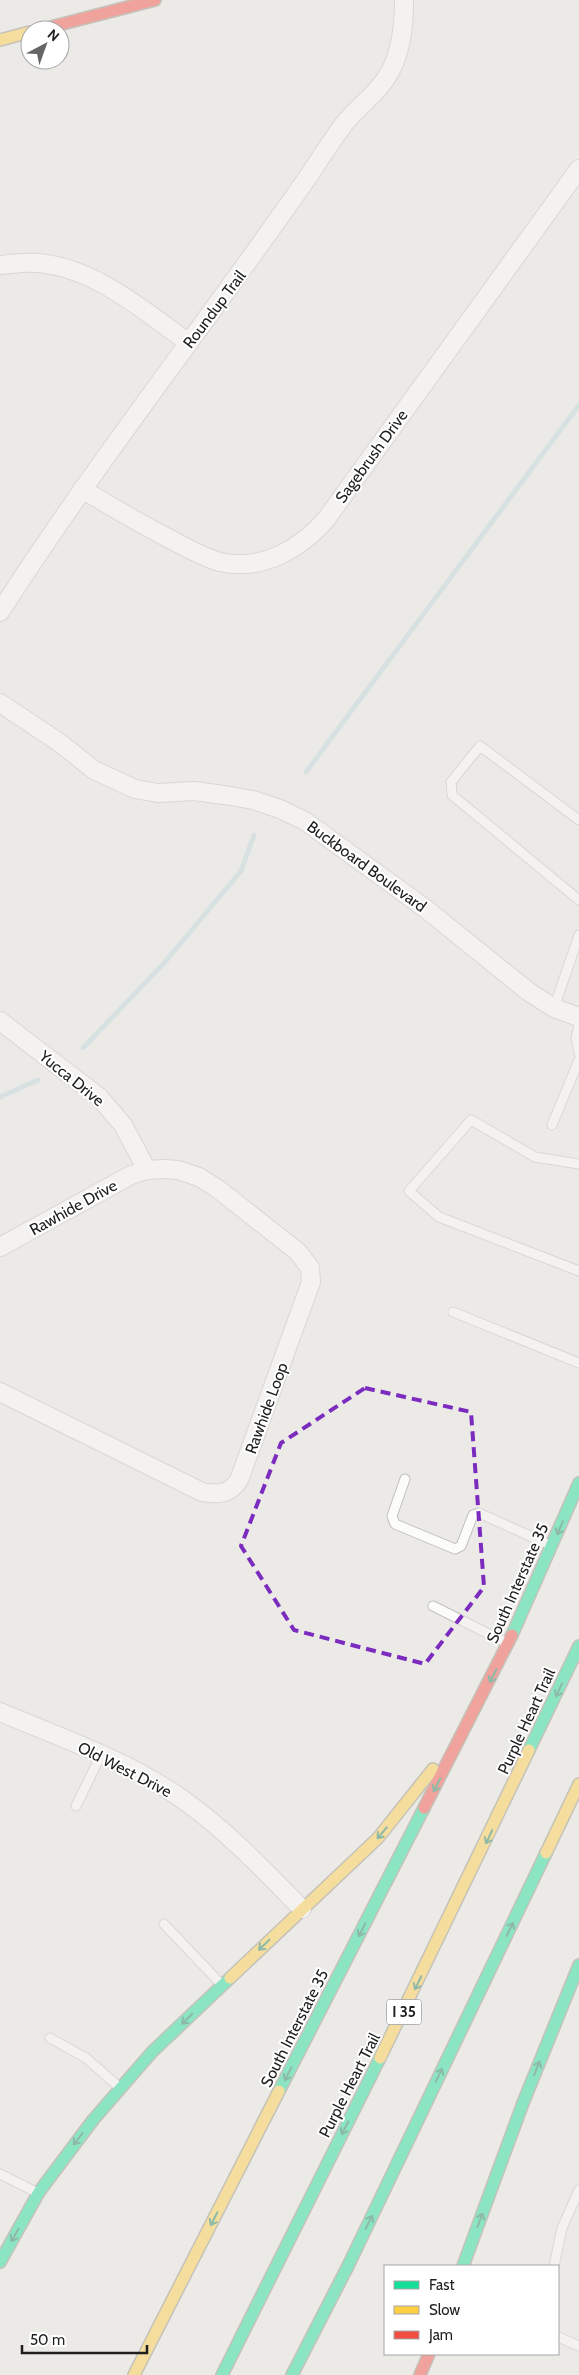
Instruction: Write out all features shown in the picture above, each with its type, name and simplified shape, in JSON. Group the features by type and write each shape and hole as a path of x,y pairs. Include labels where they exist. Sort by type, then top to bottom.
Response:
{"main road":[{"path":"70,22 154,0"},
{"path":"0,40 20,35"},
{"name":"South Interstate 35","path":"134,2375 483,1695 508,1644 579,1483"},
{"name":"Purple Heart Trail","path":"222,2375 414,1992 579,1646"},
{"name":"South Interstate 35","path":"0,2262 39,2193 71,2147 120,2088 152,2052 378,1838 442,1758 483,1695"},
{"path":"292,2375 348,2266 579,1784"},
{"path":"463,2265 523,2102 579,1965"},
{"path":"315,2357 348,2266"},
{"path":"420,2375 428,2355"}],"street":[{"name":"Roundup Trail","path":"0,612 82,490 188,342 250,260 345,123 381,86 391,70 399,46 404,21 404,0"},
{"name":"Sagebrush Drive","path":"82,490 147,527 203,556 220,562 249,563 276,557 290,551 309,538 327,518 579,169"},
{"path":"0,265 39,263 78,272 103,283 188,342"},
{"name":"Buckboard Boulevard","path":"0,704 60,743 94,770 121,784 135,789 158,793 194,791 243,798 280,809 305,821 426,909 516,983 554,1008 579,1017"},
{"name":"Yucca Drive","path":"0,1021 99,1097 123,1125 147,1170"},
{"name":"Rawhide Drive","path":"0,1247 116,1182 147,1170"},
{"name":"Rawhide Loop","path":"0,1392 202,1492 216,1495 229,1491 239,1480 309,1290 311,1282 310,1268 298,1252 206,1181 178,1170 147,1170"},
{"name":"Old West Drive","path":"0,1712 101,1755 150,1779 209,1819 243,1849 302,1909"}],"lane":[{"path":"579,820 480,746 450,782 452,796 579,900"},
{"path":"554,1008 579,935"},
{"path":"578,1048 576,1038 579,1025"},
{"path":"552,1125 579,1060"},
{"path":"579,1164 535,1157 471,1120 409,1191 439,1217 579,1271"},
{"path":"453,1312 579,1363"},
{"path":"405,1479 392,1516 395,1524 455,1549 460,1546 473,1515 479,1514 552,1546"},
{"path":"434,1606 508,1644"},
{"path":"76,1806 101,1755"},
{"path":"164,1924 222,1985"},
{"path":"50,2038 86,2058 120,2088"},
{"path":"0,2174 39,2193"},
{"path":"554,2265 562,2228 579,2190"},
{"path":"559,2337 579,2346"}],"highlighted area":[{"path":"365,1388 471,1412 484,1587 425,1664 294,1630 241,1546 281,1443"}],"waterway":[{"path":"306,772 579,405"},
{"path":"83,1048 165,962 241,871 254,835"},
{"path":"0,1097 38,1080"}],"traffic: fast":[{"path":"512,1635 579,1483"},
{"path":"529,1750 579,1646"},
{"path":"279,2091 424,1808"},
{"path":"292,2375 348,2266 546,1853"},
{"path":"463,2265 523,2103 579,1965"},
{"path":"0,2262 39,2192 93,2120 152,2052 230,1978"},
{"path":"222,2375 380,2058"}],"traffic: slow":[{"path":"0,40 20,35"},
{"path":"380,2058 529,1750"},
{"path":"230,1978 378,1838 433,1769"},
{"path":"546,1853 579,1784"},
{"path":"134,2375 279,2091"}],"traffic: jam":[{"path":"70,22 155,0"},
{"path":"424,1808 512,1635"},
{"path":"420,2375 429,2355"}]}
